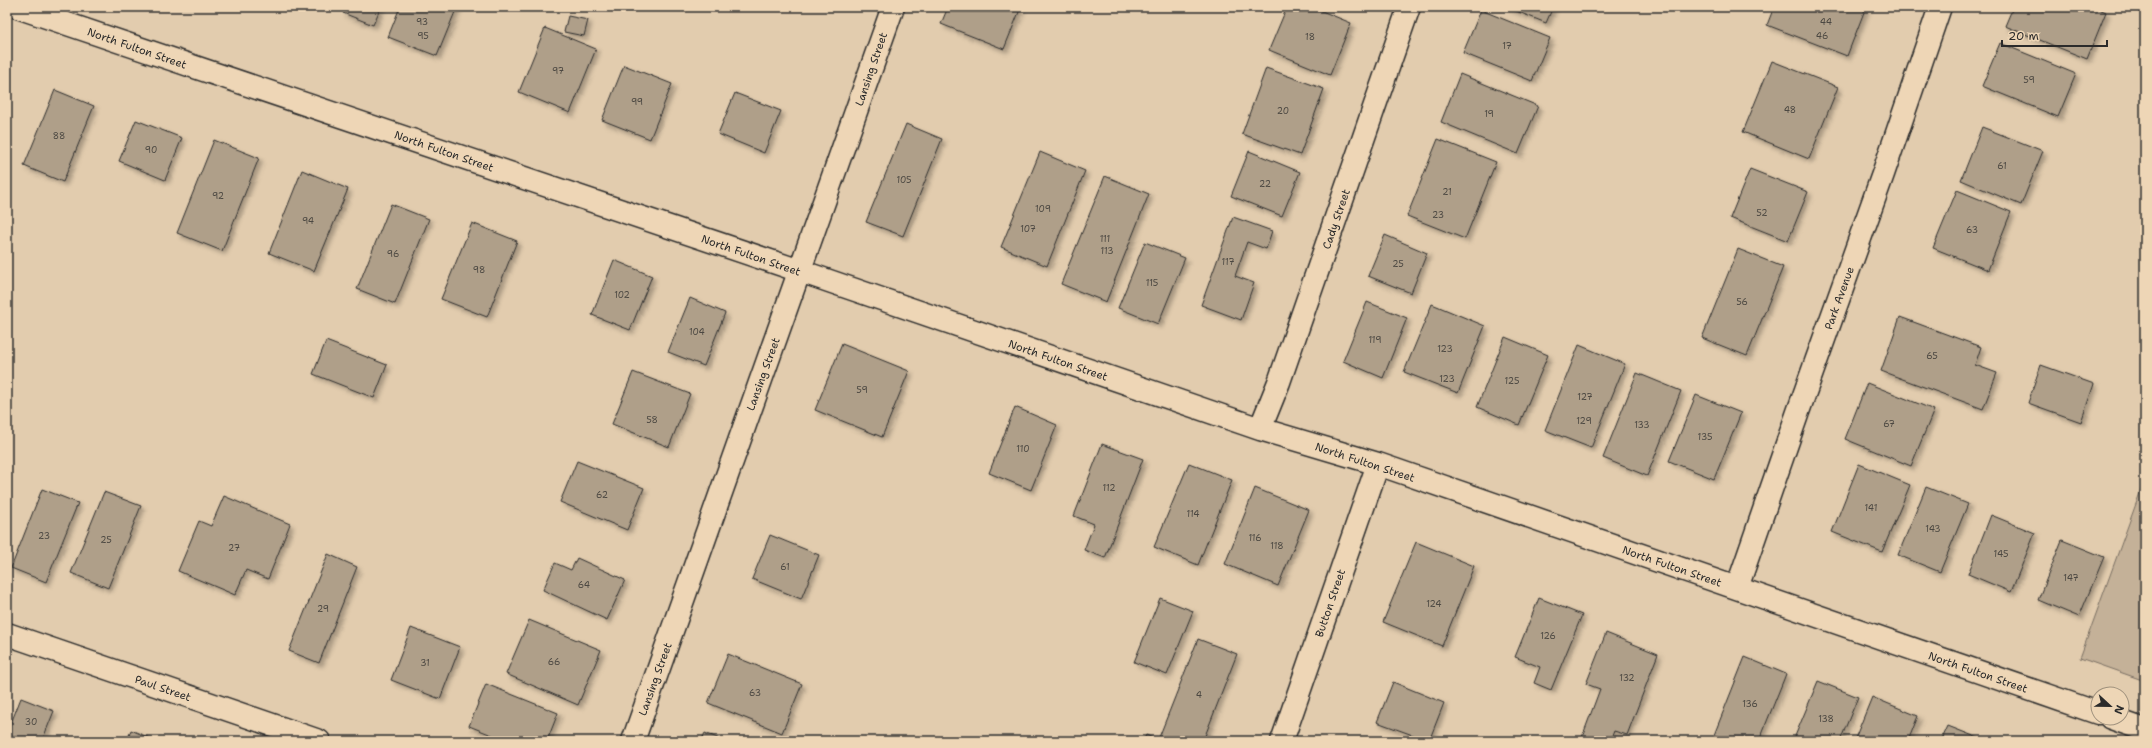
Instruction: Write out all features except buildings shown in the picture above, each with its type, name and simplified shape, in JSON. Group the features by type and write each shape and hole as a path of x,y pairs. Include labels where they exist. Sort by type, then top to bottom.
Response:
{"street":[{"name":"North Fulton Street","path":"18,7 800,271 1260,429 1378,464 2090,710"},
{"name":"Lansing Street","path":"633,741 893,7"},
{"name":"Cady Street","path":"1260,429 1279,382 1410,7"},
{"name":"Park Avenue","path":"1737,588 1795,419 1884,174 1940,7"},
{"name":"Button Street","path":"1282,741 1378,464"},
{"name":"Paul Street","path":"7,634 319,741"},
{"path":"2130,725 2145,730"}],"shaded area":[{"path":"2145,479 2145,681 2080,658"}]}
